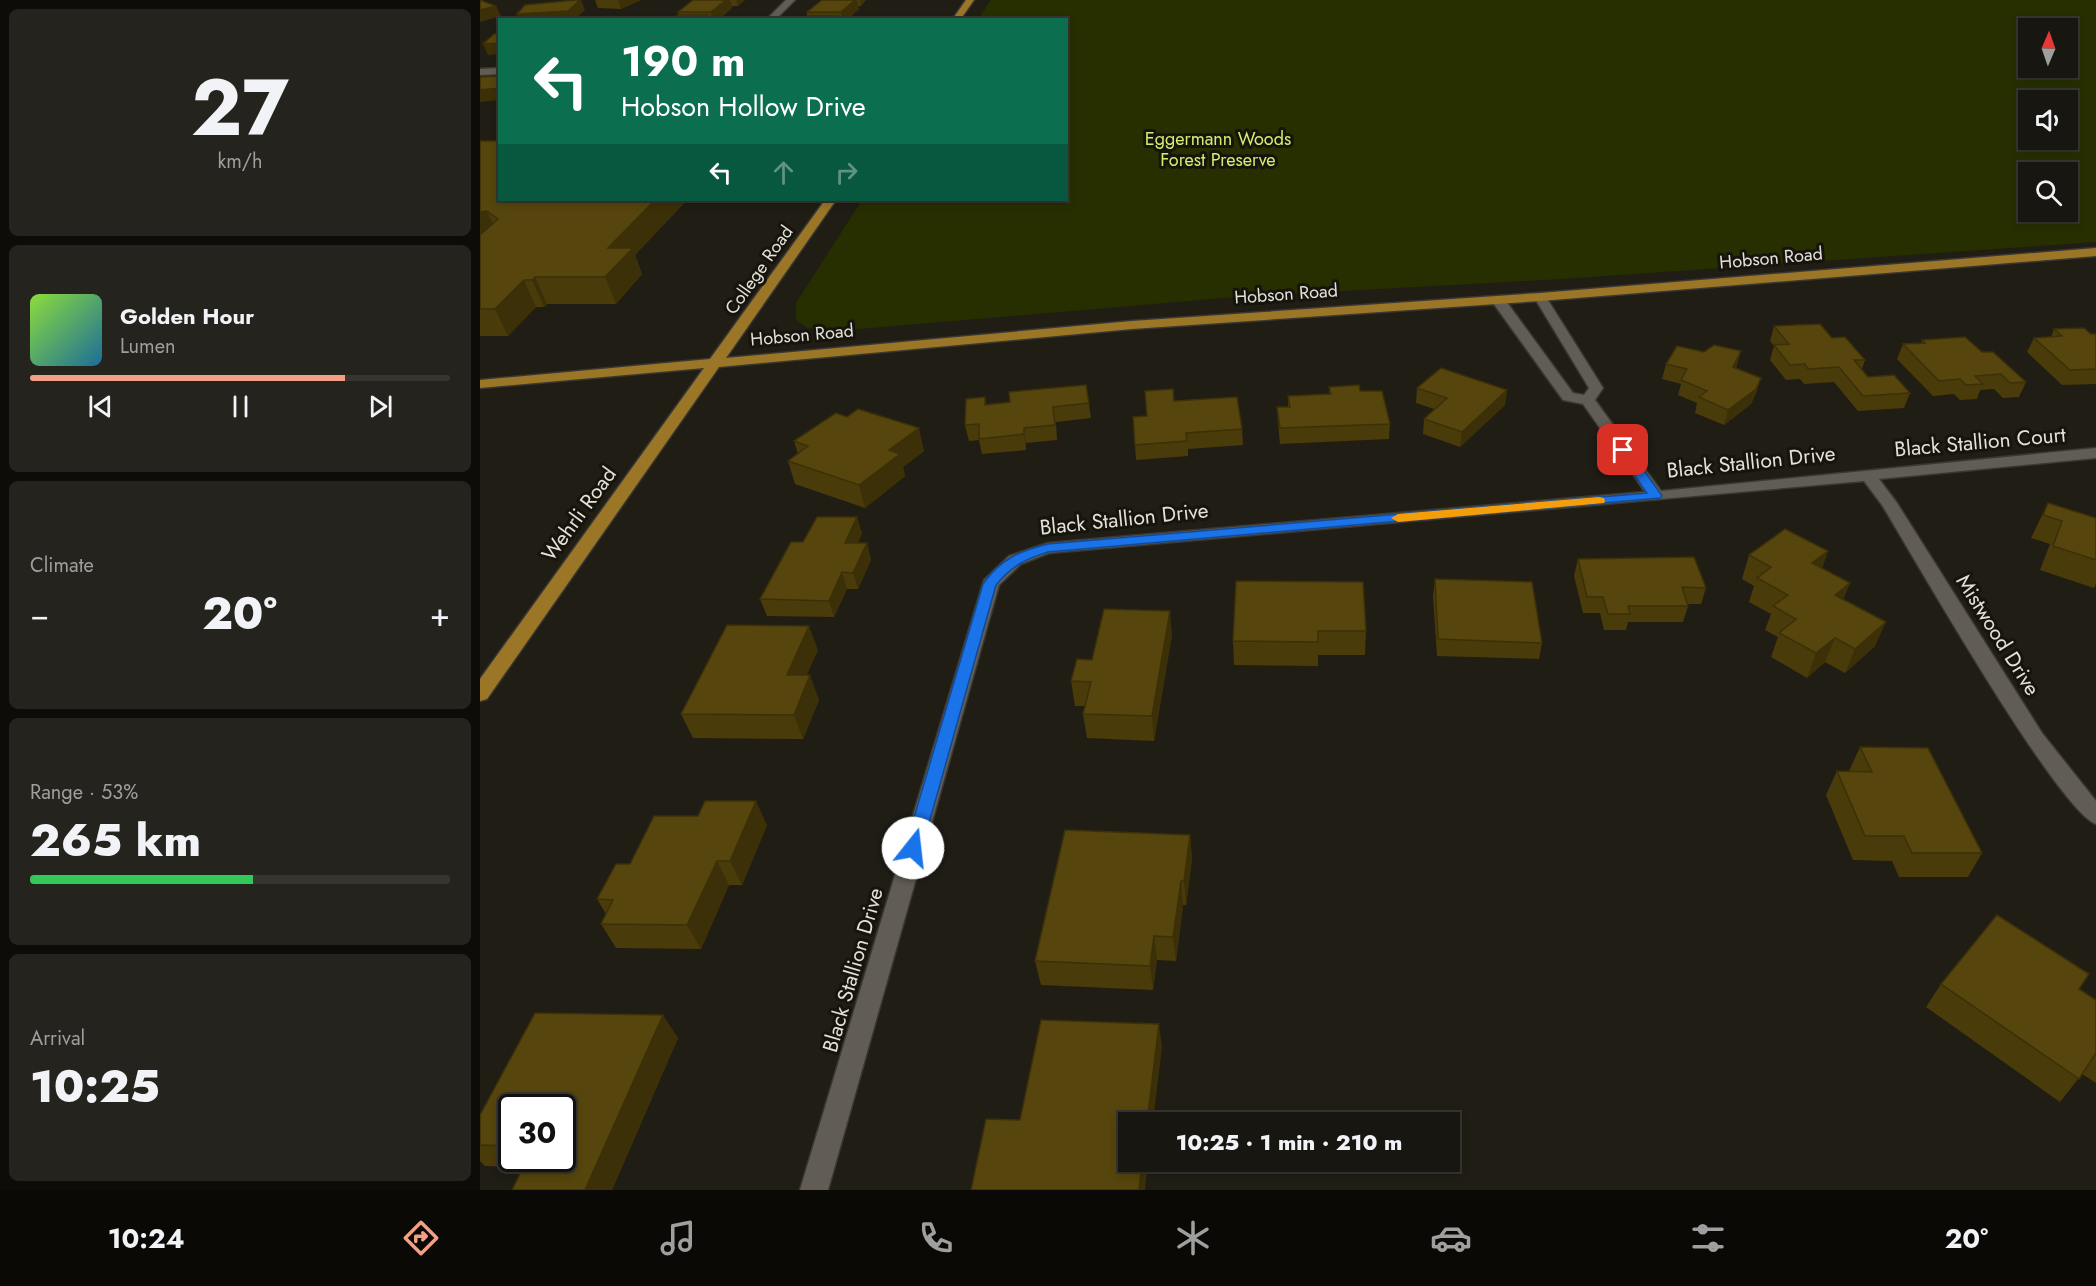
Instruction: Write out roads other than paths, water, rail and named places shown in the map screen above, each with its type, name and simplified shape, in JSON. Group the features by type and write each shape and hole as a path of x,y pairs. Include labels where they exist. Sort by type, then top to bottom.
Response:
{"main road":[{"path":"957,18 970,0"},
{"name":"College Road","path":"717,362 829,201"},
{"name":"Hobson Road","path":"480,384 1120,326 1540,297 2096,252"},
{"name":"Wehrli Road","path":"480,694 717,362"}],"street":[{"path":"772,18 791,0"},
{"path":"480,72 498,71"},
{"path":"1540,297 1596,388 1588,400"},
{"path":"1498,300 1568,397 1588,400 1656,496"},
{"name":"Black Stallion Court","path":"1867,474 2096,453"},
{"name":"Black Stallion Drive","path":"814,1190 990,584 1002,569 1020,556 1048,548 1656,496 1867,474"},
{"name":"Mistwood Drive","path":"1867,474 1889,503 2035,738 2096,815"}],"park label":[{"name":"Eggermann Woods Forest Preserve","path":"1218,149"}]}
